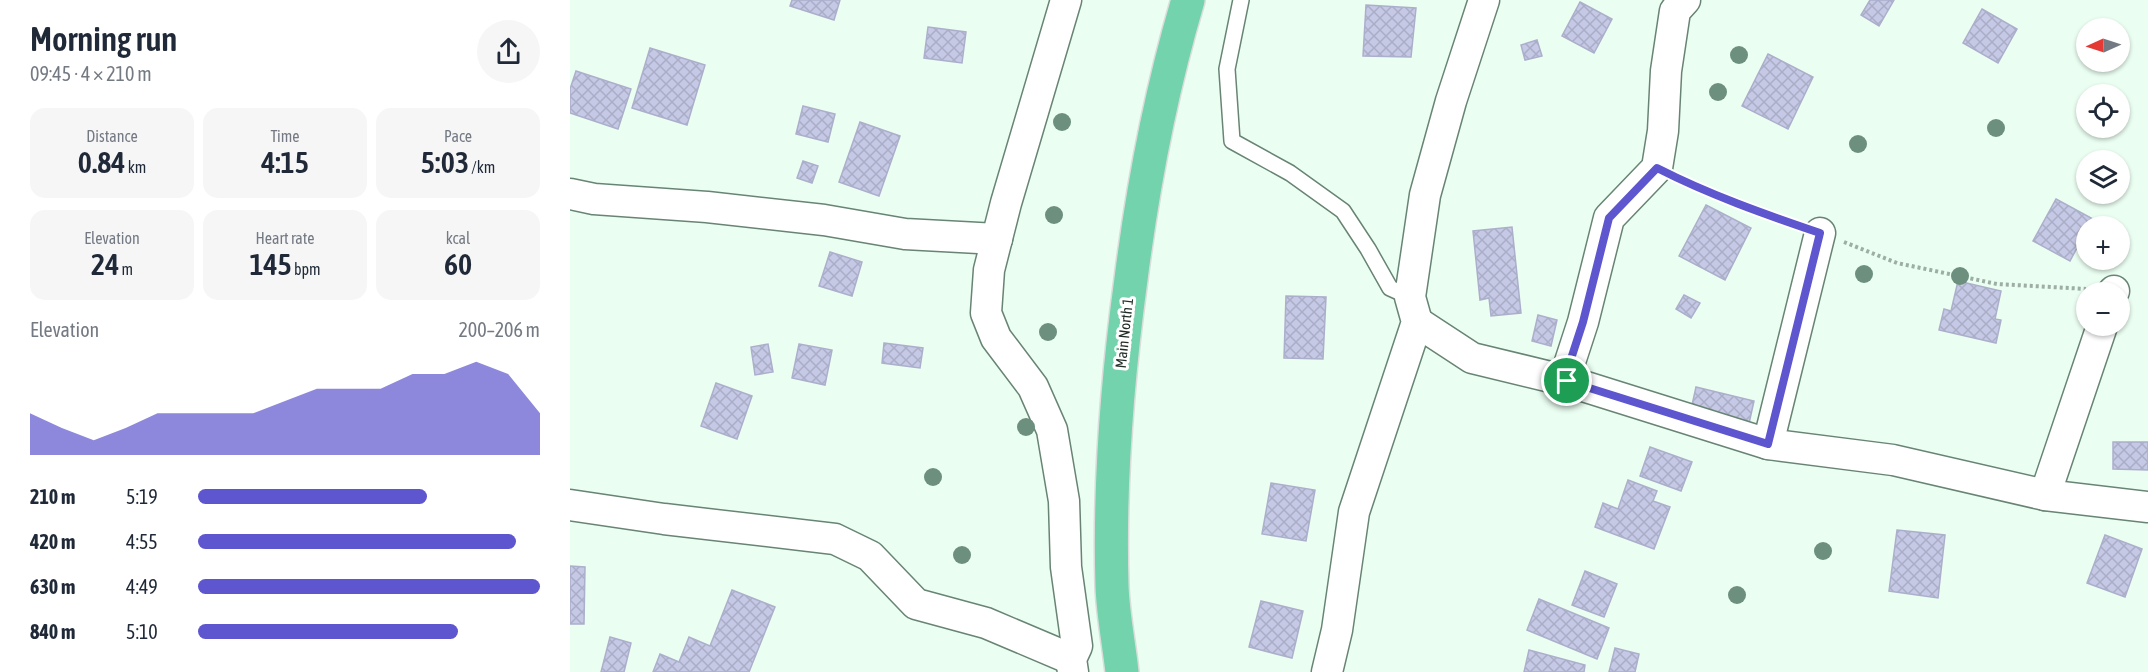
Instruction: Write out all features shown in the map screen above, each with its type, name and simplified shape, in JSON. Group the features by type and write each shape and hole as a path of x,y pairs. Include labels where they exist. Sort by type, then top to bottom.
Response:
{"main road":[{"name":"Main North 1","path":"1122,672 1112,589 1112,473 1122,346 1137,228 1152,145 1188,0"}],"street":[{"path":"570,505 664,519 836,539 870,556 916,604 986,623 1072,666 1077,646 1066,567 1064,501 1052,430 1033,387 996,338 986,313 988,270 1066,0"},
{"path":"1327,672 1337,630 1354,512 1413,310 1425,195 1451,101 1484,0"},
{"path":"1567,381 1569,365 1583,322 1609,218 1657,168 1663,130 1666,71 1674,21 1676,11 1685,0"},
{"path":"570,194 594,199 707,207 824,220 905,234 997,239"},
{"path":"1768,444 1820,233"},
{"path":"1413,310 1472,358 1567,381 1768,444 1893,460 2045,495 2148,507"},
{"path":"2045,495 2099,336"}],"lane":[{"path":"1241,0 1227,69 1232,141 1290,173 1343,211 1390,288 1413,310"}],"path":[{"path":"1657,168 1689,185 1751,210 1898,263 1997,284 2076,289"}],"building":[{"path":"792,0 840,0 834,20 790,6"},
{"path":"1870,0 1894,0 1879,26 1861,15"},
{"path":"1580,2 1612,19 1594,53 1562,36"},
{"path":"1366,5 1416,8 1411,57 1363,56"},
{"path":"1982,9 2017,29 1998,63 1963,43"},
{"path":"928,27 966,32 962,63 924,58"},
{"path":"1537,40 1542,56 1525,60 1521,45"},
{"path":"650,48 705,65 687,125 632,108"},
{"path":"1768,54 1813,77 1788,129 1742,106"},
{"path":"576,71 631,89 618,129 570,113 570,89"},
{"path":"803,106 835,114 828,142 796,134"},
{"path":"860,122 900,136 879,196 839,182"},
{"path":"803,161 818,166 812,183 797,178"},
{"path":"2056,199 2087,216 2076,216 2076,250 2070,261 2033,241"},
{"path":"1706,205 1751,228 1725,280 1679,256"},
{"path":"1512,227 1521,313 1491,316 1489,298 1480,300 1473,231"},
{"path":"830,252 862,262 852,296 819,286"},
{"path":"1958,281 2001,291 1995,319 2001,320 1996,343 1939,330 1944,309 1951,311"},
{"path":"1684,295 1700,303 1691,318 1676,309"},
{"path":"1286,296 1326,297 1323,359 1284,358"},
{"path":"1538,315 1557,320 1551,346 1532,341"},
{"path":"884,343 923,348 920,368 882,363"},
{"path":"768,344 773,372 755,375 751,347"},
{"path":"799,344 832,350 825,385 792,378"},
{"path":"716,383 752,396 737,439 701,426"},
{"path":"1696,387 1754,401 1748,428 1690,414"},
{"path":"2113,442 2148,442 2148,470 2113,469"},
{"path":"1650,447 1692,462 1681,491 1640,476"},
{"path":"1628,480 1657,491 1653,501 1670,507 1654,549 1595,527 1603,503 1618,509"},
{"path":"1271,483 1315,490 1306,541 1262,534"},
{"path":"1897,530 1945,535 1938,598 1889,591"},
{"path":"2105,535 2142,549 2125,597 2087,583"},
{"path":"570,566 585,567 584,624 570,624"},
{"path":"1585,571 1617,584 1604,617 1572,605"},
{"path":"732,590 775,607 749,672 653,672 660,654 679,662 689,637 710,646"},
{"path":"1539,599 1609,628 1597,659 1527,630"},
{"path":"1261,601 1303,611 1292,658 1249,647"},
{"path":"610,637 631,643 624,672 601,672"},
{"path":"1615,648 1639,654 1635,672 1609,672"},
{"path":"1529,650 1585,665 1584,672 1524,672"}],"route":[{"path":"1657,168 1689,185 1751,210 1820,233 1768,444 1567,381 1569,365 1583,322 1609,218 1657,168"}]}
